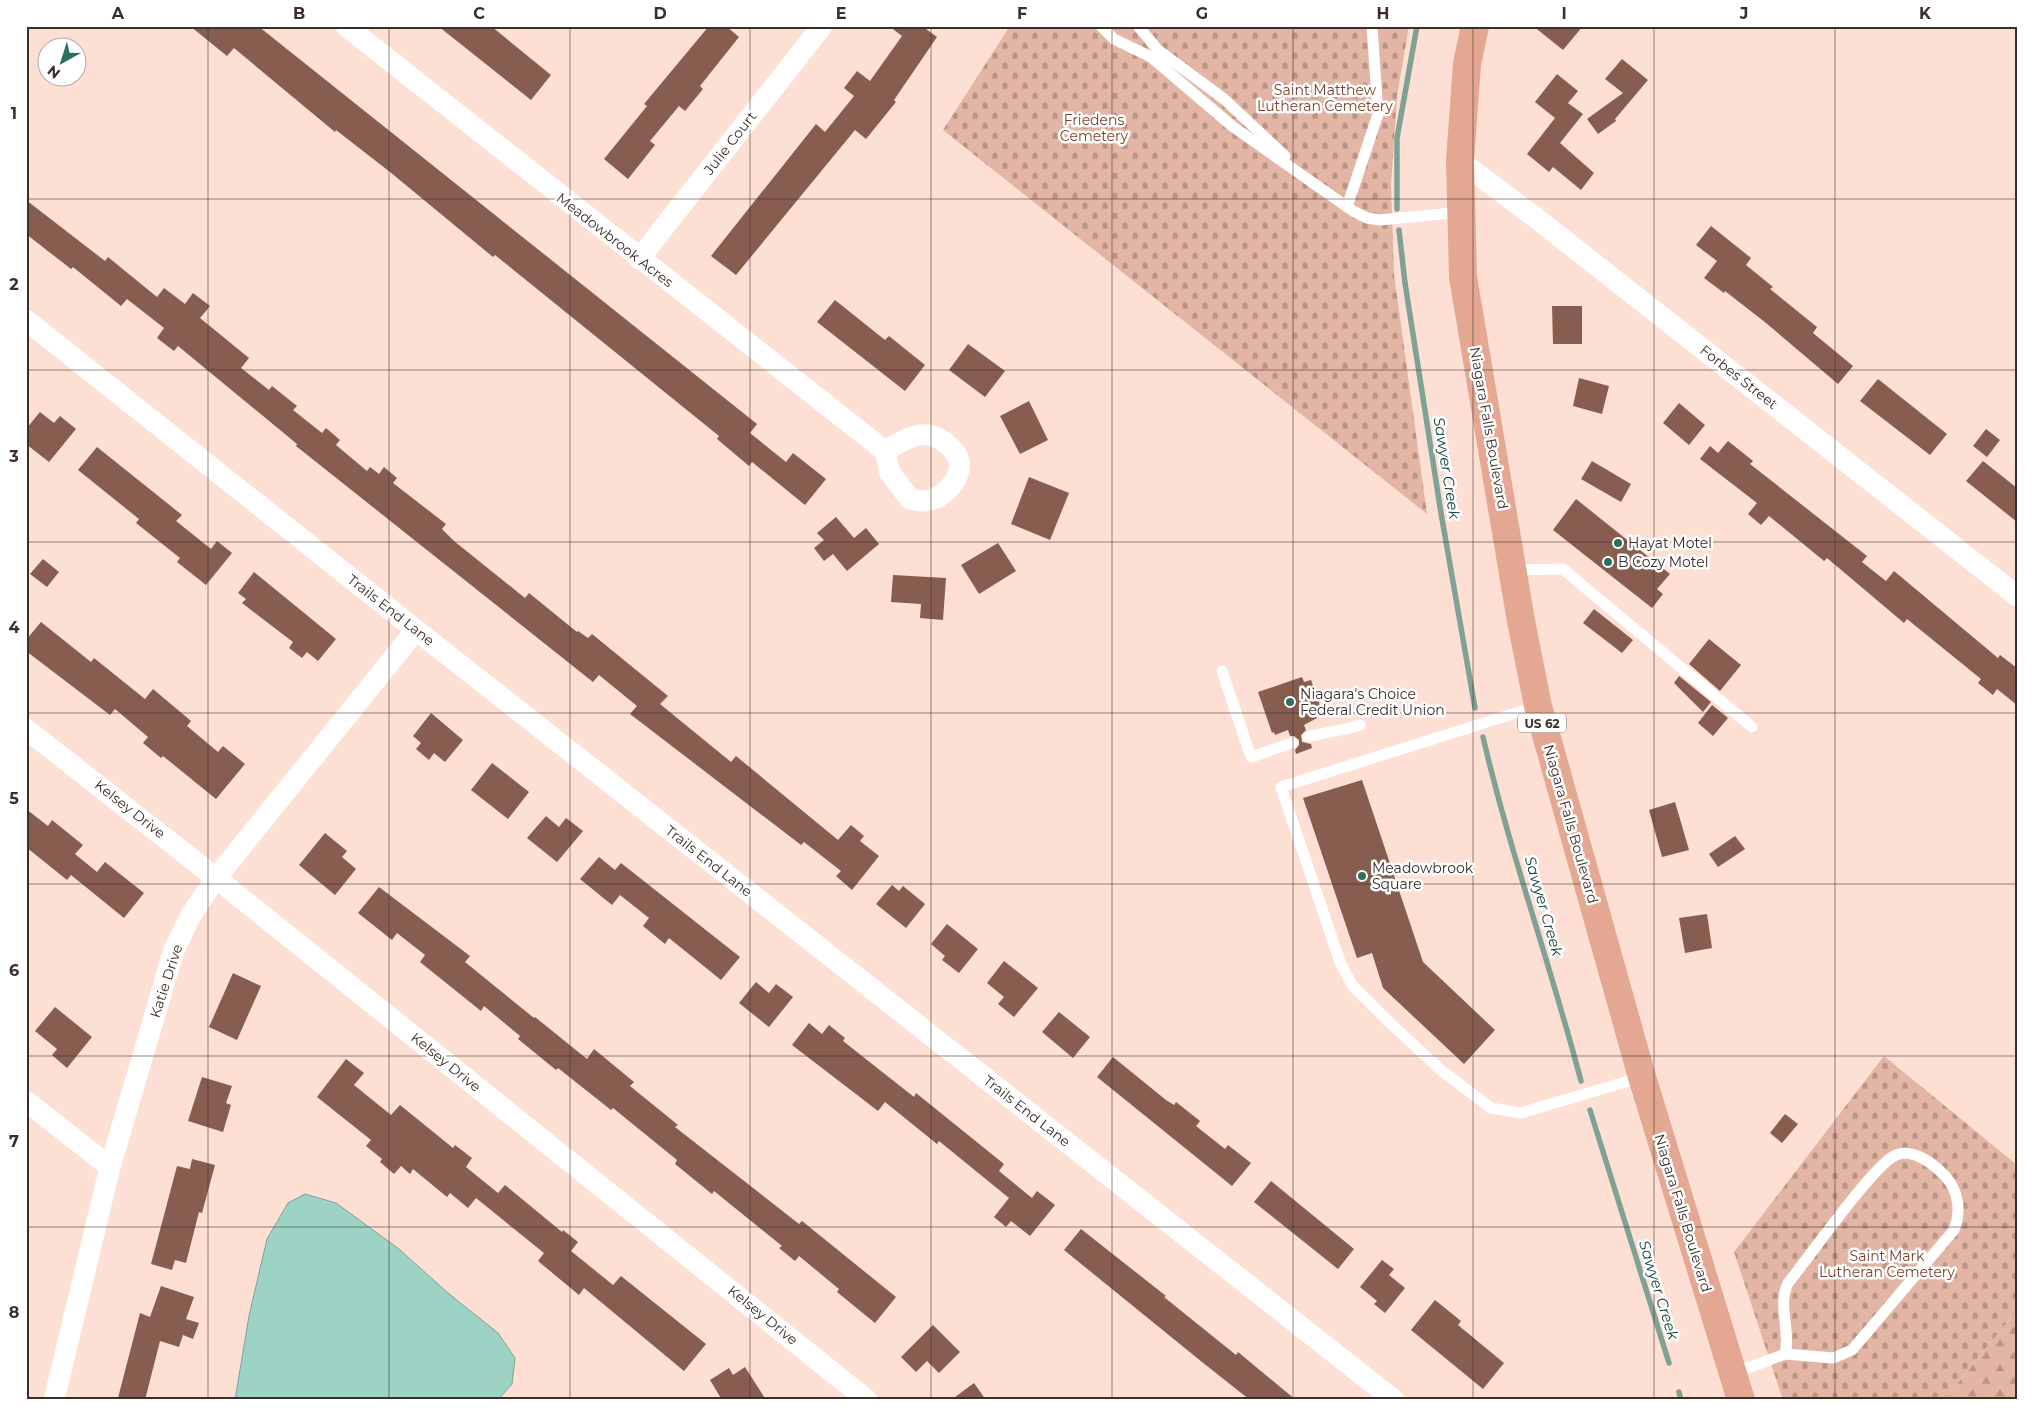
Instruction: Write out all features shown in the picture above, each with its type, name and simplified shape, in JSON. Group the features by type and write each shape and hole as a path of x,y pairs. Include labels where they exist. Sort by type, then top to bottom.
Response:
{"main road":[{"name":"Niagara Falls Boulevard","path":"1475,26 1467,64 1460,161 1463,278 1512,570 1538,706 1642,1077 1741,1400"}],"street":[{"name":"Meadowbrook Acres","path":"346,26 638,259 885,451"},
{"name":"Julie Court","path":"638,259 822,26"},
{"name":"Forbes Street","path":"1460,161 1536,218 2017,596"},
{"name":"Trails End Lane","path":"26,320 416,630 1394,1400"},
{"name":"Katie Drive","path":"54,1400 110,1166 174,950 191,915 216,878 416,630"},
{"name":"Kelsey Drive","path":"26,728 216,878 864,1399"},
{"path":"26,1101 110,1166"}],"lane":[{"path":"1101,26 1114,39 1151,57 1232,126 1347,207 1367,218 1380,220 1461,212"},
{"path":"1138,26 1158,50 1243,114 1306,177"},
{"path":"1347,207 1378,114 1372,26"},
{"path":"1512,570 1563,569 1752,727"},
{"path":"1222,671 1251,757 1292,743"},
{"path":"1538,706 1281,787 1340,962 1352,985 1442,1071 1491,1108 1520,1113 1642,1077"},
{"path":"1308,737 1324,732 1339,732 1360,725"},
{"path":"1732,1374 1784,1354 1833,1358 1852,1350 1954,1230 1958,1221 1957,1197 1952,1184 1935,1166 1921,1157 1898,1154 1887,1161 1869,1180 1788,1283 1784,1302 1788,1340 1784,1354"}],"green space":[{"name":"Friedens Cemetery","path":"1010,26 1409,26 1397,96 1391,185 1394,274 1427,514 943,130"},
{"name":"Saint Mark Lutheran Cemetery","path":"1884,1056 2017,1165 2017,1310 1944,1400 1783,1400 1734,1252"},
{"path":"2017,1310 2017,1400 1944,1400"}],"water":[{"path":"305,1194 336,1203 399,1249 448,1293 498,1333 515,1358 512,1384 498,1400 235,1400 249,1316 267,1239 288,1203"}],"building":[{"path":"190,26 258,26 757,424 750,433 786,462 793,453 826,479 805,505 752,462 749,466 717,439 719,436 495,255 493,257 390,172 336,130 335,132 234,48 227,56"},
{"path":"438,26 491,26 551,75 531,100"},
{"path":"709,26 726,26 739,37 700,86 703,89 685,111 679,106 650,141 655,145 628,179 604,159 647,106 644,104"},
{"path":"889,26 922,26 937,37 894,100 896,102 866,139 855,130 736,275 711,256 816,124 825,132 854,96 844,88 857,71 870,81 902,36"},
{"path":"1533,26 1583,26 1563,50"},
{"path":"1622,59 1648,80 1615,119 1616,121 1598,134 1587,119 1623,93 1605,79"},
{"path":"1557,74 1578,91 1568,103 1583,114 1560,143 1594,173 1581,190 1553,167 1549,172 1527,154 1555,118 1535,102"},
{"path":"26,200 105,261 108,257 157,297 164,288 185,304 193,293 210,306 200,318 249,358 241,368 269,390 272,386 297,406 293,410 322,433 326,428 340,440 336,445 367,471 370,467 379,474 384,467 397,478 393,483 446,524 442,529 454,541 525,598 529,593 577,632 588,638 592,634 668,696 660,704 731,762 736,756 838,840 851,825 864,836 860,841 879,856 852,890 836,876 841,871 804,842 801,845 630,714 637,706 599,675 593,682 296,446 297,444 178,346 174,351 157,338 164,328 127,299 121,306 73,267 71,269 26,234"},
{"path":"1711,226 1751,258 1746,265 1773,287 1770,289 1817,327 1813,333 1853,366 1838,384 1766,323 1725,291 1724,293 1704,278 1717,261 1696,245"},
{"path":"835,300 885,340 889,336 925,365 905,391 817,322"},
{"path":"1552,306 1582,306 1582,344 1553,344"},
{"path":"968,344 1005,371 985,397 949,370"},
{"path":"1579,378 1609,386 1602,414 1573,406"},
{"path":"1878,379 1947,434 1930,455 1860,401"},
{"path":"1029,401 1048,440 1020,454 1000,416"},
{"path":"1679,403 1705,425 1689,445 1663,423"},
{"path":"40,412 54,423 60,416 76,429 49,462 26,444 26,429"},
{"path":"1986,429 2000,440 1987,457 1973,446"},
{"path":"1728,441 1753,461 1750,464 1867,556 1862,562 1886,581 1894,571 1998,658 2000,655 2017,668 2017,705 1997,689 1993,695 1978,683 1981,679 1907,619 1904,623 1827,558 1824,561 1769,516 1761,525 1748,514 1757,503 1700,459 1710,446 1718,453"},
{"path":"97,447 182,515 176,521 211,549 217,541 232,553 206,585 177,562 180,558 136,523 139,519 78,470"},
{"path":"1592,461 1631,484 1621,502 1581,479"},
{"path":"1983,461 2017,488 2017,522 1966,481"},
{"path":"1029,477 1069,493 1050,540 1011,524"},
{"path":"1576,499 1670,574 1657,589 1663,594 1652,608 1553,530"},
{"path":"836,517 854,538 866,528 879,544 847,571 833,554 824,561 814,548 824,540 817,533"},
{"path":"998,543 1016,571 979,594 961,565"},
{"path":"43,559 59,572 47,587 30,574"},
{"path":"254,572 336,639 318,661 307,652 302,658 289,648 293,642 242,603 246,599 238,593"},
{"path":"893,575 946,578 943,620 920,618 921,604 891,602"},
{"path":"1594,609 1633,640 1622,653 1583,623"},
{"path":"41,622 91,662 94,658 145,699 153,689 191,721 187,726 218,752 223,746 245,764 216,799 163,756 161,758 143,743 148,737 115,709 110,715 26,651 26,640"},
{"path":"1709,639 1741,665 1720,691 1689,664"},
{"path":"1679,676 1711,702 1703,712 1674,683"},
{"name":"Niagara's Choice Federal Credit Union","path":"1302,677 1304,682 1311,680 1322,711 1315,714 1317,718 1304,725 1306,730 1301,735 1302,742 1311,744 1312,748 1296,754 1295,750 1299,745 1299,740 1294,736 1290,736 1288,730 1275,735 1274,732 1272,733 1258,692"},
{"path":"1712,705 1728,718 1713,736 1698,723"},
{"path":"431,713 463,740 445,762 434,753 429,760 416,749 421,743 413,736"},
{"path":"492,763 529,792 508,819 471,790"},
{"name":"Meadowbrook Square","path":"1362,780 1423,962 1495,1030 1464,1064 1383,988 1372,953 1357,958 1303,798"},
{"path":"1675,802 1689,850 1662,857 1649,810"},
{"path":"26,809 48,826 52,820 83,845 75,854 97,872 105,862 144,893 124,918 71,875 67,880 26,847"},
{"path":"546,816 559,827 566,818 583,831 557,862 527,838"},
{"path":"325,833 347,851 342,857 356,869 335,895 299,865"},
{"path":"1735,836 1745,849 1718,867 1709,854"},
{"path":"599,857 615,870 621,863 740,957 721,980 669,938 665,944 643,926 649,918 620,895 612,905 580,879"},
{"path":"892,885 899,891 903,886 925,904 906,928 876,904"},
{"path":"379,887 470,956 465,962 587,1059 594,1049 634,1082 630,1086 678,1125 675,1127 799,1224 802,1221 896,1297 875,1323 837,1292 839,1289 799,1256 795,1261 779,1248 782,1246 714,1191 712,1194 675,1164 677,1160 613,1108 611,1110 558,1068 556,1070 518,1039 520,1036 484,1006 481,1011 420,962 425,955 397,933 392,940 358,913"},
{"path":"1707,914 1712,948 1685,953 1679,918"},
{"path":"947,924 978,949 959,973 942,960 945,956 931,944"},
{"path":"1004,961 1038,988 1014,1017 998,1004 1004,997 987,983"},
{"path":"233,973 261,986 237,1040 209,1027"},
{"path":"756,982 769,993 776,984 793,997 769,1027 739,1003"},
{"path":"55,1007 92,1037 67,1068 52,1055 57,1049 35,1031"},
{"path":"1059,1012 1090,1037 1073,1058 1042,1032"},
{"path":"809,1023 822,1034 829,1025 845,1038 843,1041 914,1097 916,1093 1004,1164 999,1171 1032,1198 1037,1191 1055,1205 1030,1236 1011,1221 1006,1227 994,1217 1009,1198 939,1141 937,1144 885,1102 878,1111 792,1045"},
{"path":"1113,1057 1166,1100 1174,1105 1176,1102 1200,1121 1196,1126 1225,1149 1228,1145 1251,1163 1232,1186 1097,1077"},
{"path":"346,1059 364,1073 354,1085 391,1115 400,1105 453,1148 455,1145 472,1158 466,1167 498,1193 505,1185 562,1232 563,1230 578,1242 571,1251 613,1285 621,1276 706,1344 684,1371 584,1288 579,1295 538,1261 544,1253 476,1198 468,1208 450,1193 447,1197 413,1169 410,1174 401,1166 394,1174 380,1162 382,1159 366,1146 371,1140 317,1097"},
{"path":"202,1077 232,1086 226,1103 231,1105 223,1132 188,1121"},
{"path":"1785,1114 1798,1124 1782,1143 1770,1133"},
{"path":"192,1159 215,1165 202,1213 199,1212 186,1263 175,1260 172,1270 151,1264 177,1166 190,1169"},
{"path":"1271,1181 1354,1249 1338,1269 1254,1202"},
{"path":"1081,1229 1166,1296 1164,1297 1236,1355 1238,1352 1296,1400 1250,1400 1202,1362 1064,1250"},
{"path":"1382,1260 1394,1269 1389,1275 1405,1288 1385,1313 1374,1304 1377,1301 1360,1287"},
{"path":"161,1286 194,1297 186,1319 199,1323 193,1339 183,1335 179,1347 160,1341 145,1400 118,1398 140,1313 150,1317"},
{"path":"1435,1300 1461,1321 1458,1325 1504,1363 1483,1389 1411,1330"},
{"path":"933,1325 960,1352 939,1373 927,1361 916,1372 901,1357"},
{"path":"745,1367 766,1400 722,1400 710,1380 729,1368 733,1375"},
{"path":"974,1383 986,1400 951,1400"}],"waterway":[{"name":"Sawyer Creek","path":"1397,209 1397,138 1417,26"},
{"name":"Sawyer Creek","path":"1399,230 1405,283 1441,513 1475,708"},
{"name":"Sawyer Creek","path":"1483,737 1505,824 1581,1081"},
{"name":"Sawyer Creek","path":"1590,1110 1669,1363"},
{"name":"Sawyer Creek","path":"1679,1392 1681,1400"}],"place":[{"name":"Hayat Motel","path":"1618,543"},
{"name":"B Cozy Motel","path":"1608,562"},
{"name":"Niagara's Choice Federal Credit Union","path":"1290,702"},
{"name":"Meadowbrook Square","path":"1362,876"}],"park label":[{"name":"Saint Matthew Lutheran Cemetery","path":"1325,98"}]}
